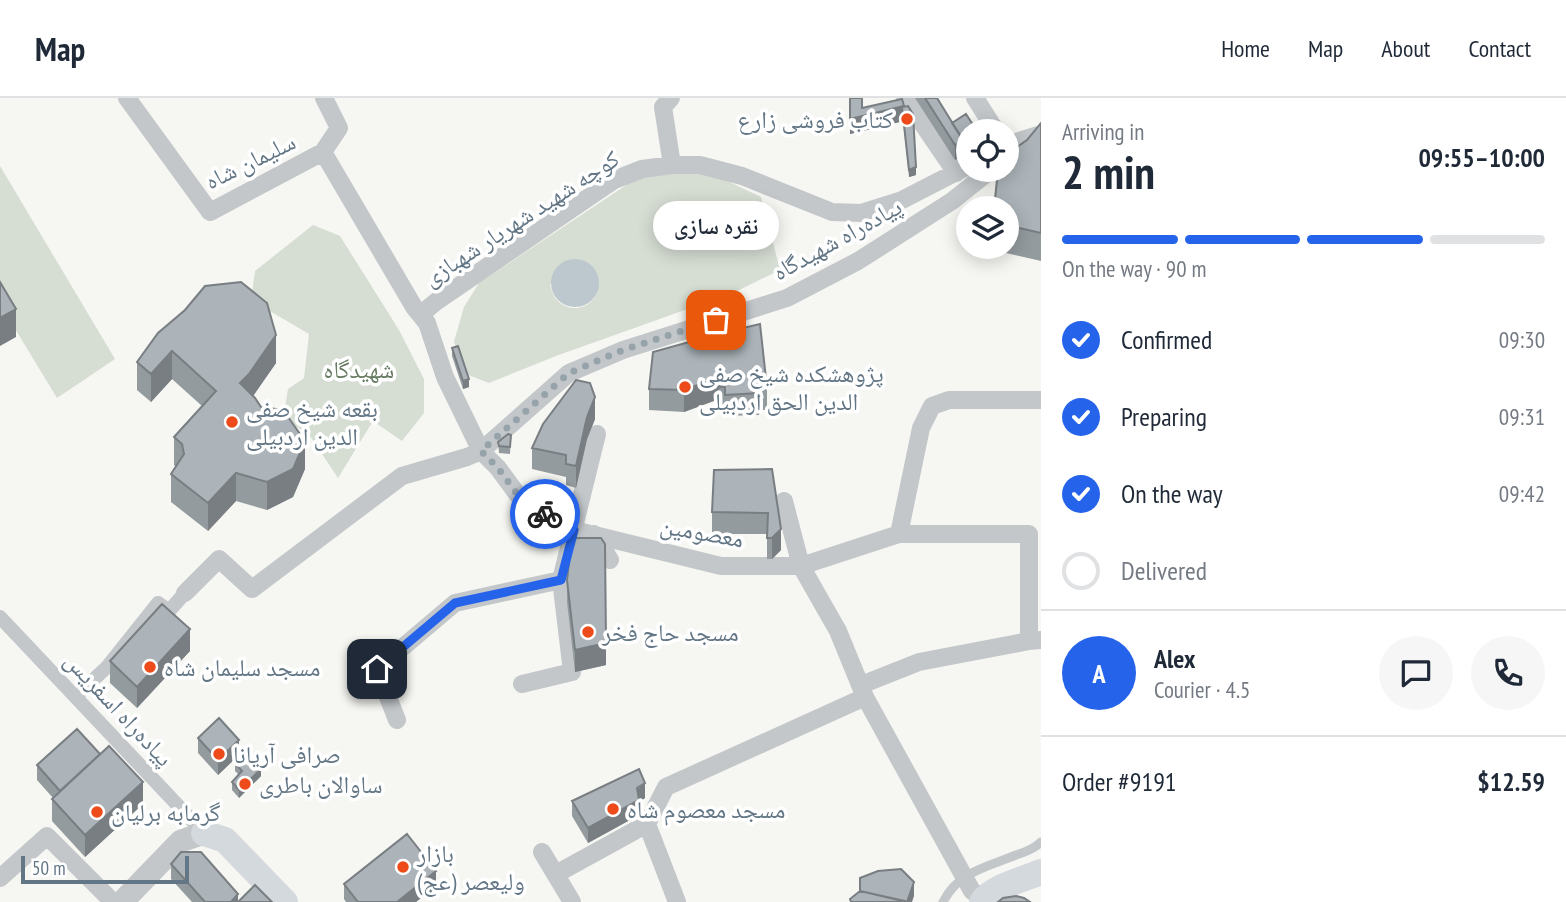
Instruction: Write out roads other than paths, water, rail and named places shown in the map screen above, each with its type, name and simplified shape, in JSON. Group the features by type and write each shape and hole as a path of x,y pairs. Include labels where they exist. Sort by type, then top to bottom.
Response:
{"main road":[{"path":"204,833 225,841 285,902"},
{"path":"984,899 997,889 1041,872"}],"street":[{"name":"سلیمان شاه","path":"127,98 210,212 323,152 339,128 324,98"},
{"path":"671,98 663,107 672,165"},
{"path":"905,98 956,162"},
{"path":"975,98 988,119"},
{"path":"1019,139 1040,132"},
{"path":"1019,148 1040,132"},
{"name":"سلیمان شاه","path":"323,152 414,307 427,323 446,377 481,451"},
{"name":"کوچه شهید شهریار شهبازی","path":"421,314 614,180 642,169 700,165 742,176 832,212 861,213 902,200 956,172"},
{"name":"پیاده‌راه شهیدگاه","path":"481,451 569,373 623,350 787,298 858,261 952,201 977,182"},
{"path":"899,534 921,428 932,406 950,400 1041,400"},
{"path":"522,684 572,672 561,580 597,434"},
{"path":"76,696 107,667 158,603 169,611 219,559 252,589 402,476 481,451"},
{"name":"معصومین","path":"481,451 498,468 523,502 574,530 721,566 801,566 899,534 1035,534"},
{"path":"784,501 801,566 838,631 863,691 972,891 984,899"},
{"path":"594,534 610,560"},
{"path":"556,874 647,824 666,787 919,662 1035,641 1035,534"},
{"path":"397,720 377,669 455,603 561,580"},
{"name":"پیاده‌راه اسفریس","path":"0,617 204,833"},
{"path":"647,824 677,902"},
{"path":"122,902 181,841 204,833"},
{"path":"0,878 47,836 113,902"},
{"path":"542,852 572,902"}],"lane":[{"path":"943,902 949,890 964,876 1032,849 1041,842"}],"place":[{"name":"کتاب فروشی زارع","path":"907,119"},
{"name":"نقره سازی","path":"716,320"},
{"name":"پژوهشکده شیخ صفی الدین الحق اردبیلی","path":"685,387"},
{"name":"بقعه شیخ صفی الدین اردبیلی","path":"232,422"},
{"name":"مسجد حاج فخر","path":"588,632"},
{"name":"مسجد سلیمان شاه","path":"150,667"},
{"name":"صرافی آریانا","path":"219,754"},
{"name":"ساوالان باطری","path":"245,784"},
{"name":"مسجد معصوم شاه","path":"613,809"},
{"name":"گرمابه برلیان","path":"97,812"},
{"name":"بازار ولیعصر (عج)","path":"403,867"}],"park label":[{"name":"شهیدگاه","path":"359,369"}]}
